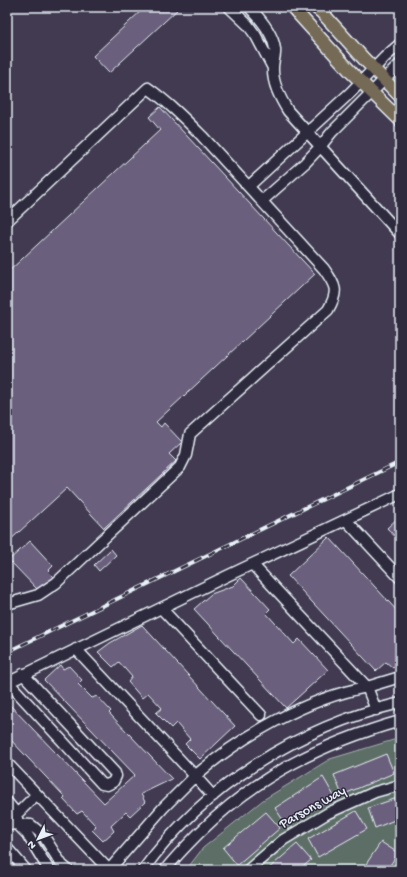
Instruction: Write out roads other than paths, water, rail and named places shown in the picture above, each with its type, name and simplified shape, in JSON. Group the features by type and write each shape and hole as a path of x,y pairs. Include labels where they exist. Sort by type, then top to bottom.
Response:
{"main road":[{"path":"292,7 361,82 400,120"},
{"path":"318,8 373,69 400,96"}],"street":[{"path":"229,7 248,25 256,36 273,68 279,96 288,111 400,234"},
{"path":"249,7 263,23 270,35 275,49 273,68"},
{"path":"249,186 400,44"},
{"path":"262,201 320,147 332,132 400,64"},
{"path":"7,221 148,88 187,121 249,186 324,269 334,283 335,290 334,299 328,310 190,434 186,455 180,467 56,583 38,595 7,604"},
{"path":"24,674 115,773 116,776 113,782 107,785 102,784 8,683 24,674 252,564 400,494"},
{"path":"346,520 400,578"},
{"path":"252,564 367,687 376,710"},
{"path":"161,608 261,715"},
{"path":"76,649 213,796"},
{"path":"7,763 109,870 162,808 216,757 248,736 308,705 356,689 400,678"},
{"path":"143,870 155,854 172,836 213,796 233,780 270,756 320,729 356,715 400,703"},
{"path":"165,870 184,848 216,817 243,794 280,770 328,745 360,733 400,721"},
{"name":"Parsons way","path":"248,870 283,840 328,813 376,792 400,786"},
{"path":"7,825 17,819 36,795"},
{"path":"7,802 49,870"},
{"path":"17,819 31,825 43,835 62,865 68,870"},
{"path":"7,848 26,870"}],"railway":[{"path":"7,652 400,462"}]}
